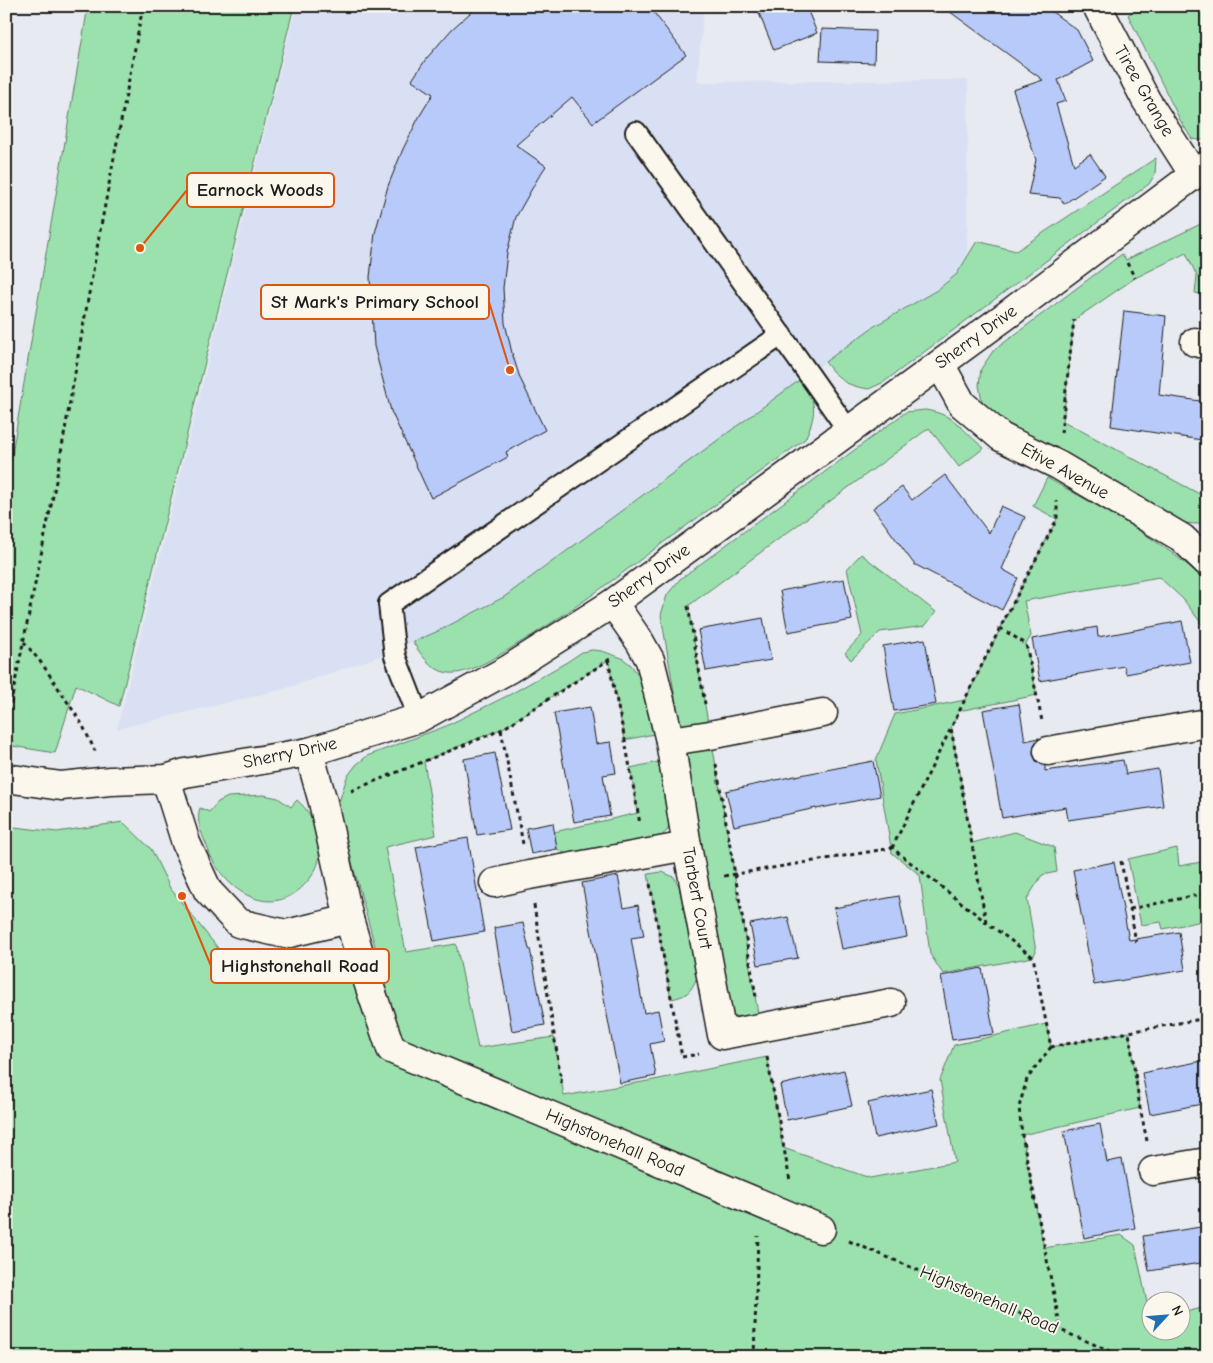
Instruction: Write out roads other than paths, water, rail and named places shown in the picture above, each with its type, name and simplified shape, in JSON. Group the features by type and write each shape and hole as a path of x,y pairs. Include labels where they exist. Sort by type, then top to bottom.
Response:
{"street":[{"name":"Tiree Grange","path":"1098,7 1146,100 1200,170"},
{"name":"Sherry Drive","path":"6,778 61,786 110,781 166,779 186,773 309,752 419,718 510,669 613,603 940,364 1200,170"},
{"name":"Etive Avenue","path":"940,364 962,404 1001,437 1058,465 1182,538 1206,558"},
{"name":"Tarbert Court","path":"613,603 650,660 670,741 687,846 722,1035 891,1003"},
{"path":"670,741 822,714"},
{"path":"1048,751 1207,723"},
{"name":"Highstonehall Road","path":"309,752 323,802 349,919 390,1049 809,1224"},
{"path":"166,779 186,843 208,891 238,923 286,934 349,919"},
{"path":"494,883 687,846"},
{"path":"1153,1171 1207,1162"}],"lane":[{"path":"636,132 848,430"},
{"path":"419,718 395,656 389,604 781,335"}],"place":[{"name":"Earnock Woods","path":"140,248"},
{"name":"St Mark's Primary School","path":"510,370"},
{"name":"Highstonehall Road","path":"182,896"}]}
